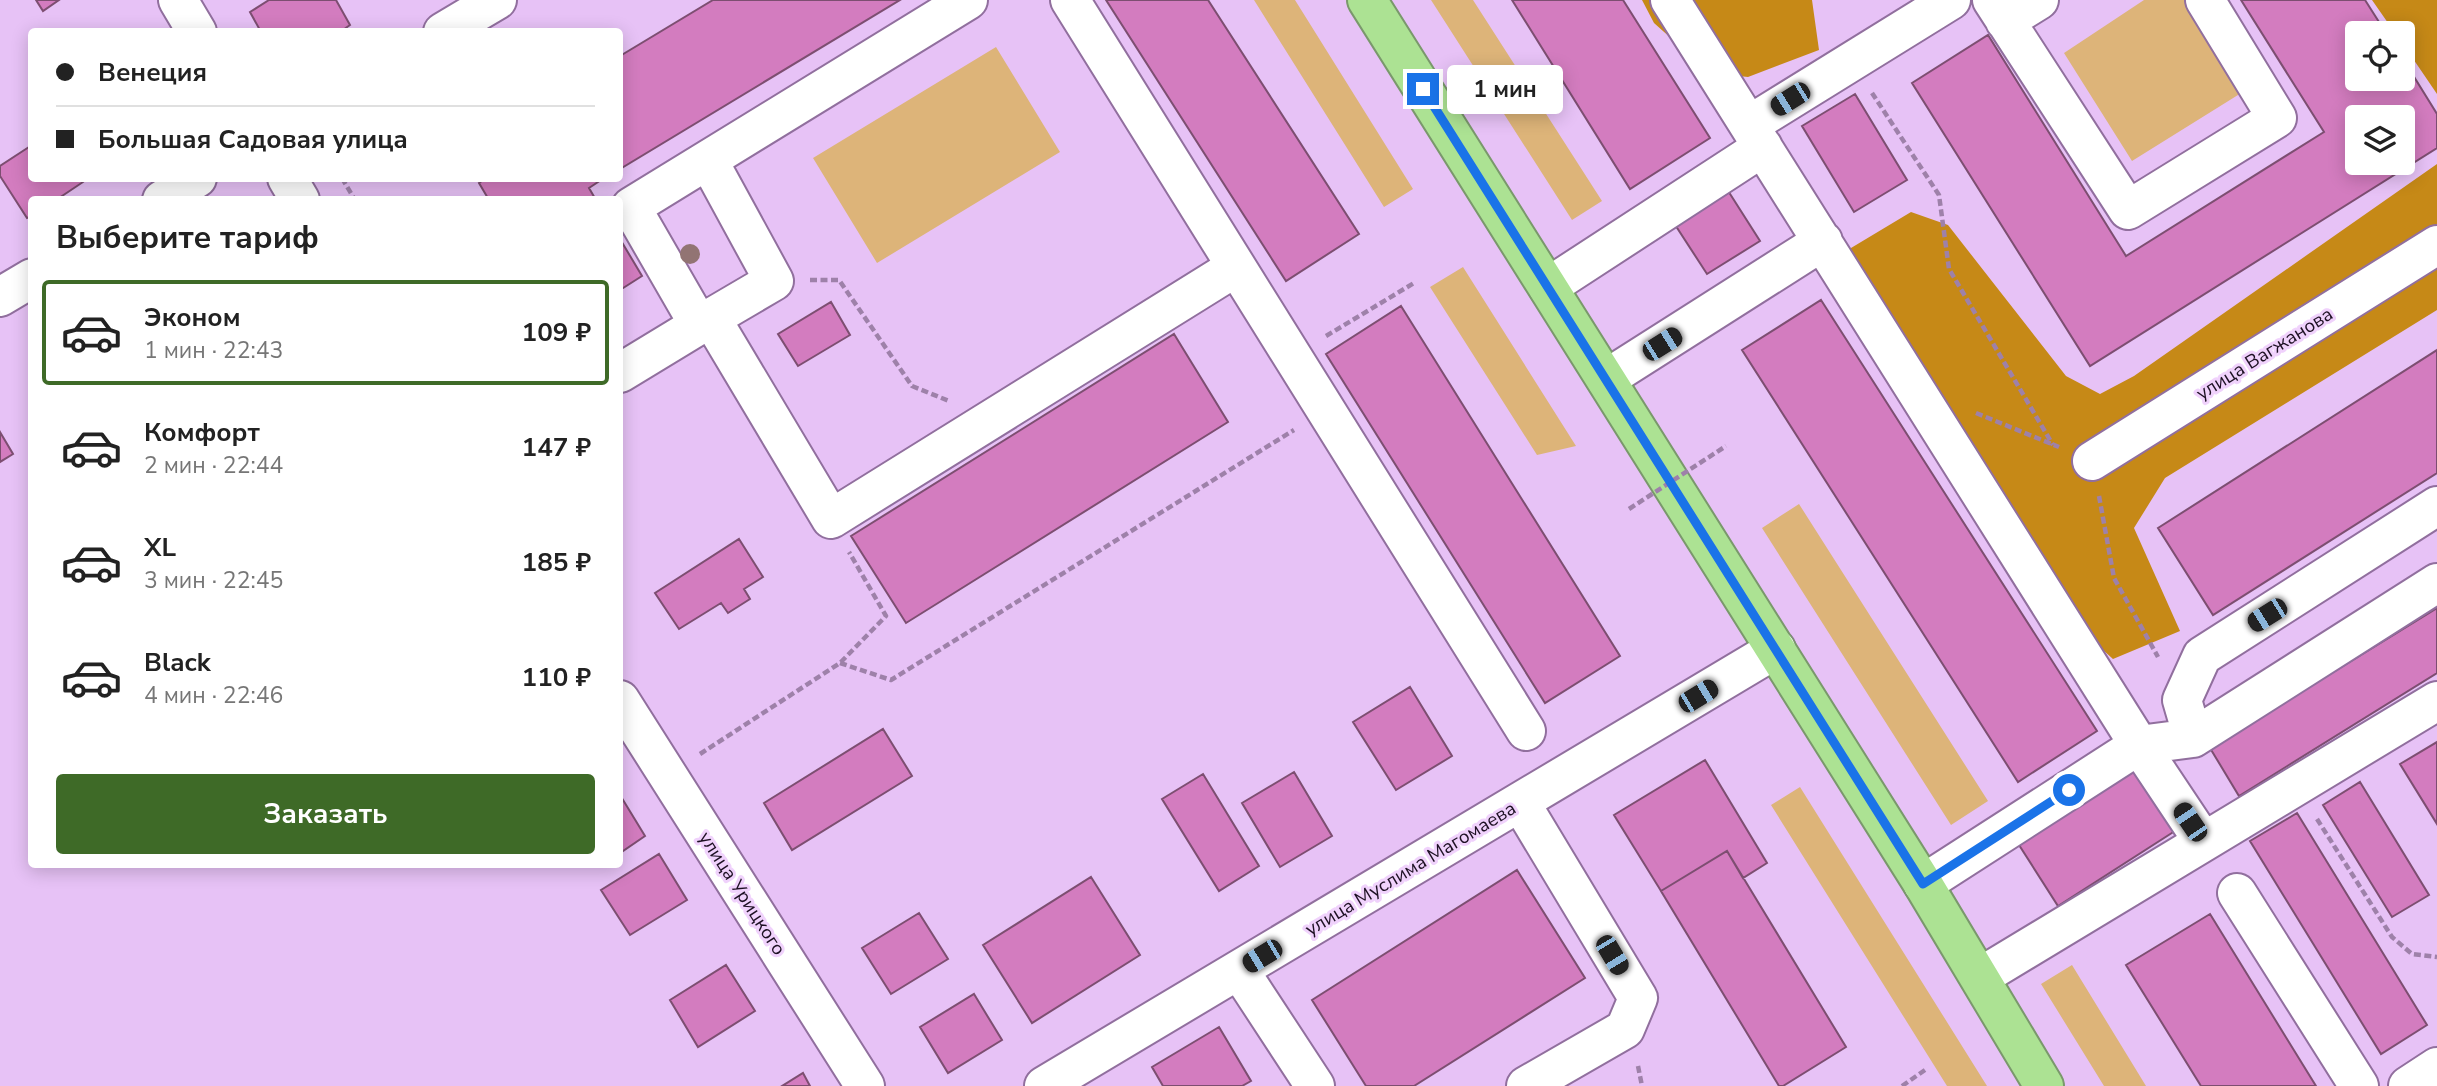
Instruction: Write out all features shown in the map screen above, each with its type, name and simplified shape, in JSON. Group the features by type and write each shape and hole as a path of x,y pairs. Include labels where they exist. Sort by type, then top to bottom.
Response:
{"highway":[{"path":"1367,0 1923,884 2044,1086"}],"street":[{"path":"178,0 195,28"},
{"path":"450,28 496,0"},
{"path":"968,0 631,207 831,519 1236,267"},
{"path":"1070,0 1525,731"},
{"path":"1670,0 2139,745 2203,841"},
{"path":"1548,287 1756,136 1852,61 1951,0"},
{"path":"2039,0 1998,10 2128,210 2277,118 2205,0"},
{"path":"623,371 775,281 708,160"},
{"path":"168,196 191,182"},
{"path":"1606,379 1823,241"},
{"name":"улица Вагжанова","path":"2092,461 2437,244"},
{"path":"0,297 28,280"},
{"path":"2193,738 2182,700 2202,656 2437,506"},
{"path":"1923,884 2139,745 2193,738 2437,583"},
{"name":"улица Муслима Магомаева","path":"1044,1086 1776,649"},
{"path":"1979,976 2437,701"},
{"name":"улица Урицкого","path":"623,705 866,1086"},
{"path":"1520,802 1638,998 1625,1029 1526,1086"},
{"path":"2237,893 2359,1086"},
{"path":"1239,970 1315,1086"},
{"path":"2409,1086 2437,1067"}],"path":[{"path":"1852,61 1938,194 1949,269 2054,445"},
{"path":"775,281 839,280 912,386 991,417"},
{"path":"1292,356 1414,283"},
{"path":"1914,386 2092,461 2114,578 2182,700"},
{"path":"840,663 891,680 1326,410"},
{"path":"1629,509 1726,446"},
{"path":"667,775 840,663 886,616 831,519"},
{"path":"2297,785 2392,937 2412,954 2437,957"},
{"path":"1902,1086 1925,1070"}],"shaded area":[{"path":"1254,0 1295,0 1413,189 1384,207"},
{"path":"1431,0 1473,0 1602,201 1572,220"},
{"path":"1642,0 1812,0 1819,50 1748,77 1710,73 1654,23"},
{"path":"2144,0 2188,0 2246,90 2132,161 2064,53"},
{"path":"2372,0 2437,0 2437,94 2415,62 2415,21 2387,21"},
{"path":"996,47 1060,152 877,263 813,158"},
{"path":"2437,164 2437,310 2165,478 2134,528 2180,631 2113,659 2083,632 1846,251 1911,212 1948,225 2066,376 2100,394 2134,376"},
{"path":"1463,267 1576,446 1537,455 1430,287"},
{"path":"1799,504 1988,801 1951,825 1762,528"},
{"path":"1800,787 1987,1086 1947,1086 1771,805"},
{"path":"2072,965 2146,1086 2104,1086 2041,984"}],"building":[{"path":"36,0 59,0 43,11"},
{"path":"269,0 336,0 350,25 346,28 259,28 250,12"},
{"path":"713,0 900,0 623,167 623,54"},
{"path":"1106,0 1208,0 1359,234 1286,281"},
{"path":"1512,0 1623,0 1710,138 1630,189"},
{"path":"2241,0 2365,0 2378,21 2345,21 2345,91 2415,91 2415,78 2437,114 2437,148 2415,162 2415,105 2345,105 2345,175 2394,175 2090,366 1912,83 1988,35 2126,256 2324,132"},
{"path":"1855,94 1907,180 1854,212 1802,126"},
{"path":"28,148 28,182 83,182 62,196 28,196 27,218 0,176 0,166"},
{"path":"598,182 589,188 594,196 487,196 479,183"},
{"path":"1725,186 1760,241 1707,274 1672,220"},
{"path":"623,244 642,276 623,288"},
{"path":"1821,300 2097,731 2018,782 1742,350"},
{"path":"831,302 850,335 798,366 778,334"},
{"path":"1401,306 1620,656 1545,703 1326,354"},
{"path":"1174,334 1228,422 906,623 851,536"},
{"path":"2437,350 2437,473 2213,615 2158,528"},
{"path":"0,432 13,454 0,462"},
{"path":"739,539 763,577 744,589 750,599 728,613 721,603 679,629 655,593"},
{"path":"2437,608 2437,673 2239,796 2210,748"},
{"path":"1410,687 1452,756 1396,790 1353,722"},
{"path":"883,729 912,776 792,850 764,803"},
{"path":"2437,742 2437,824 2400,764"},
{"path":"2132,757 2178,829 2058,906 2012,834"},
{"path":"1705,760 1767,863 1743,878 1727,851 1661,891 1614,815"},
{"path":"1294,772 1332,836 1280,867 1242,803"},
{"path":"1203,774 1259,866 1219,891 1162,799"},
{"path":"2360,782 2429,895 2392,917 2323,805"},
{"path":"623,800 645,836 623,851"},
{"path":"2297,813 2427,1025 2381,1054 2250,841"},
{"path":"1727,851 1846,1047 1783,1086 1779,1086 1661,891"},
{"path":"659,854 687,900 630,935 601,890"},
{"path":"1517,870 1585,978 1414,1086 1366,1086 1312,1000"},
{"path":"1091,877 1140,955 1032,1023 983,945"},
{"path":"919,913 948,959 891,994 862,948"},
{"path":"2210,914 2316,1086 2201,1086 2126,965"},
{"path":"726,965 755,1011 698,1047 670,1000"},
{"path":"974,994 1002,1040 948,1073 920,1027"},
{"path":"1219,1027 1251,1081 1242,1086 1163,1086 1152,1067"},
{"path":"803,1073 810,1086 782,1086"}],"route":[{"path":"1423,89 1923,884 2069,790"}]}
